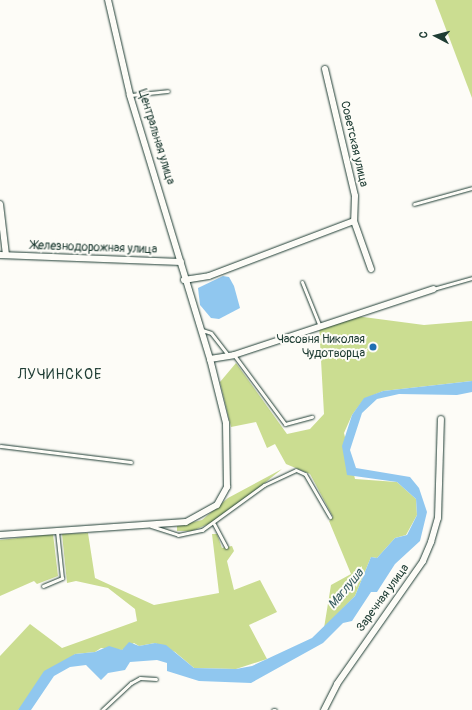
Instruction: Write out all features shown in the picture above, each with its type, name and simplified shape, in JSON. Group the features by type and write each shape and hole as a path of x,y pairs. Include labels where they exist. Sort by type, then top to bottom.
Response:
{"street":[{"name":"Центральная улица","path":"108,0 130,95 181,262 184,280 199,330 210,359 228,448 227,487 217,505 186,522 151,526"},
{"name":"Советская улица","path":"325,69 355,196 354,221 371,269"},
{"name":"Железнодорожная улица","path":"0,204 3,255 92,261 181,262"},
{"path":"184,280 209,276 354,221"},
{"path":"210,359 231,355 319,324 433,289"},
{"name":"Заречная улица","path":"324,710 337,684 418,569 431,542 438,518 441,419"},
{"path":"0,535 57,529 151,526"}],"lane":[{"path":"130,95 168,91"},
{"path":"414,204 472,188"},
{"path":"433,289 472,278"},
{"path":"302,282 319,324"},
{"path":"199,330 211,333 231,355 285,424 312,417"},
{"path":"0,446 131,462"},
{"path":"151,526 191,535 214,524 264,484 296,470 305,474 330,517"},
{"path":"214,524 226,547"},
{"path":"43,586 62,578 57,529"},
{"path":"102,710 131,683 140,678 156,679"}],"green space":[{"path":"435,0 472,0 472,98"},
{"path":"348,315 424,325 472,321 472,381 383,391 364,399 352,415 344,433 355,479 397,482 416,499 417,515 406,535 395,538 377,558 371,557 355,596 324,628 331,585 351,574 329,521 333,517 310,474 286,464 275,444 267,448 256,422 231,427 220,382 236,363 287,434 310,429 324,414 319,324"},
{"path":"282,469 220,519 192,531 177,531 177,526 202,520 228,498"},
{"path":"88,533 95,578 154,605 219,593 212,534 217,534 222,548 232,546 234,551 227,561 234,590 260,580 277,612 249,625 267,659 236,669 194,668 175,652 155,643 139,646 134,643 122,650 101,648 95,652 75,654 18,710 0,710 0,656 30,624 62,648 137,621 135,609 108,588 76,581 67,583 62,534"},
{"path":"53,534 58,576 37,584 34,581 0,596 0,540"}],"water":[{"path":"223,276 229,277 234,286 240,308 219,319 211,318 200,305 198,288"},
{"path":"472,381 472,392 457,395 399,394 377,399 362,413 350,450 356,468 410,477 419,488 427,512 420,541 395,564 377,592 371,592 352,621 343,623 323,643 251,683 199,681 167,671 167,663 157,660 130,662 125,670 108,673 101,680 86,665 70,667 54,676 31,710 18,710 44,671 75,654 95,652 109,646 122,650 129,642 139,646 155,643 166,645 194,668 236,669 252,666 312,638 355,596 371,557 377,558 395,538 407,535 417,515 416,499 397,482 347,475 342,446 352,415 364,398 383,391"}],"place":[{"name":"Часовня Николая Чудотворца","path":"373,347"}],"district":[{"name":"ЛУЧИНСКОЕ","path":"60,375"}],"water label":[{"name":"Маглуша","path":"346,589"}]}
